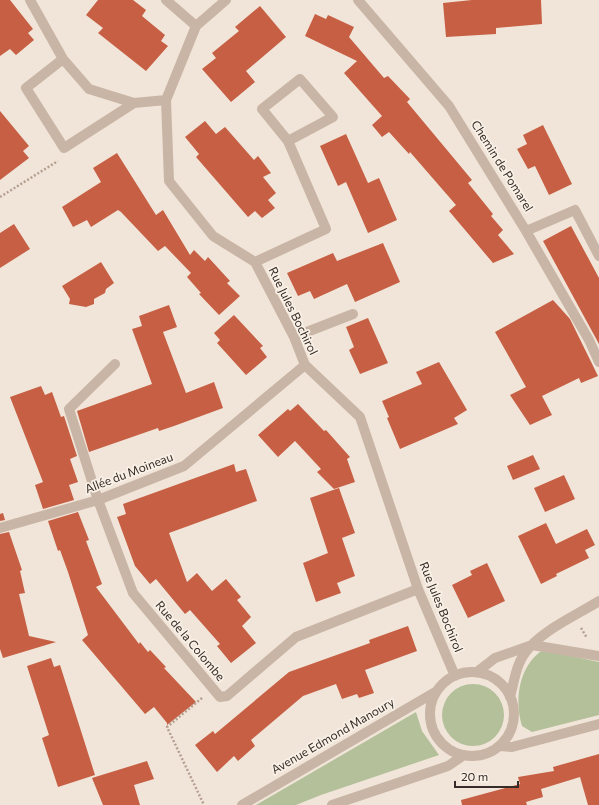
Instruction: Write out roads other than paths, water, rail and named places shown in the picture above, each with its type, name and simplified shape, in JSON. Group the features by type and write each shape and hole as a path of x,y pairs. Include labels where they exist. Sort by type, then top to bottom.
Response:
{"street":[{"path":"30,0 62,59 89,89 134,103 166,100"},
{"path":"166,0 196,26"},
{"name":"Rue Jules Bochirol","path":"226,0 196,26 166,100 169,181 213,236 255,262 294,337 305,365 360,417 418,589 455,676"},
{"name":"Chemin de Pomarel","path":"358,0 449,106 526,231 589,340 599,362"},
{"path":"62,59 26,88 64,148 134,103"},
{"path":"255,262 326,229 288,141 262,109 300,79 333,117 288,141"},
{"path":"526,231 575,210 599,256"},
{"path":"294,337 353,314"},
{"name":"Rue de la Colombe","path":"115,364 69,409 98,500 133,593 220,697 227,696 296,637 418,589"},
{"name":"Allée du Moineau","path":"0,528 98,500 184,466 305,365"},
{"path":"510,697 517,670 525,652 542,636 599,601"},
{"path":"477,672 495,658 532,645 599,656"},
{"path":"466,672 477,672 488,675 497,680 510,697 514,710 513,723 508,735 499,746 476,756 464,755 453,751 443,744 436,735 431,724 430,713 432,701 437,691 445,682 466,672"},
{"name":"Avenue Edmond Manoury","path":"242,805 437,691"},
{"path":"499,746 512,748 599,724"},
{"path":"332,805 448,766 464,755"}]}
